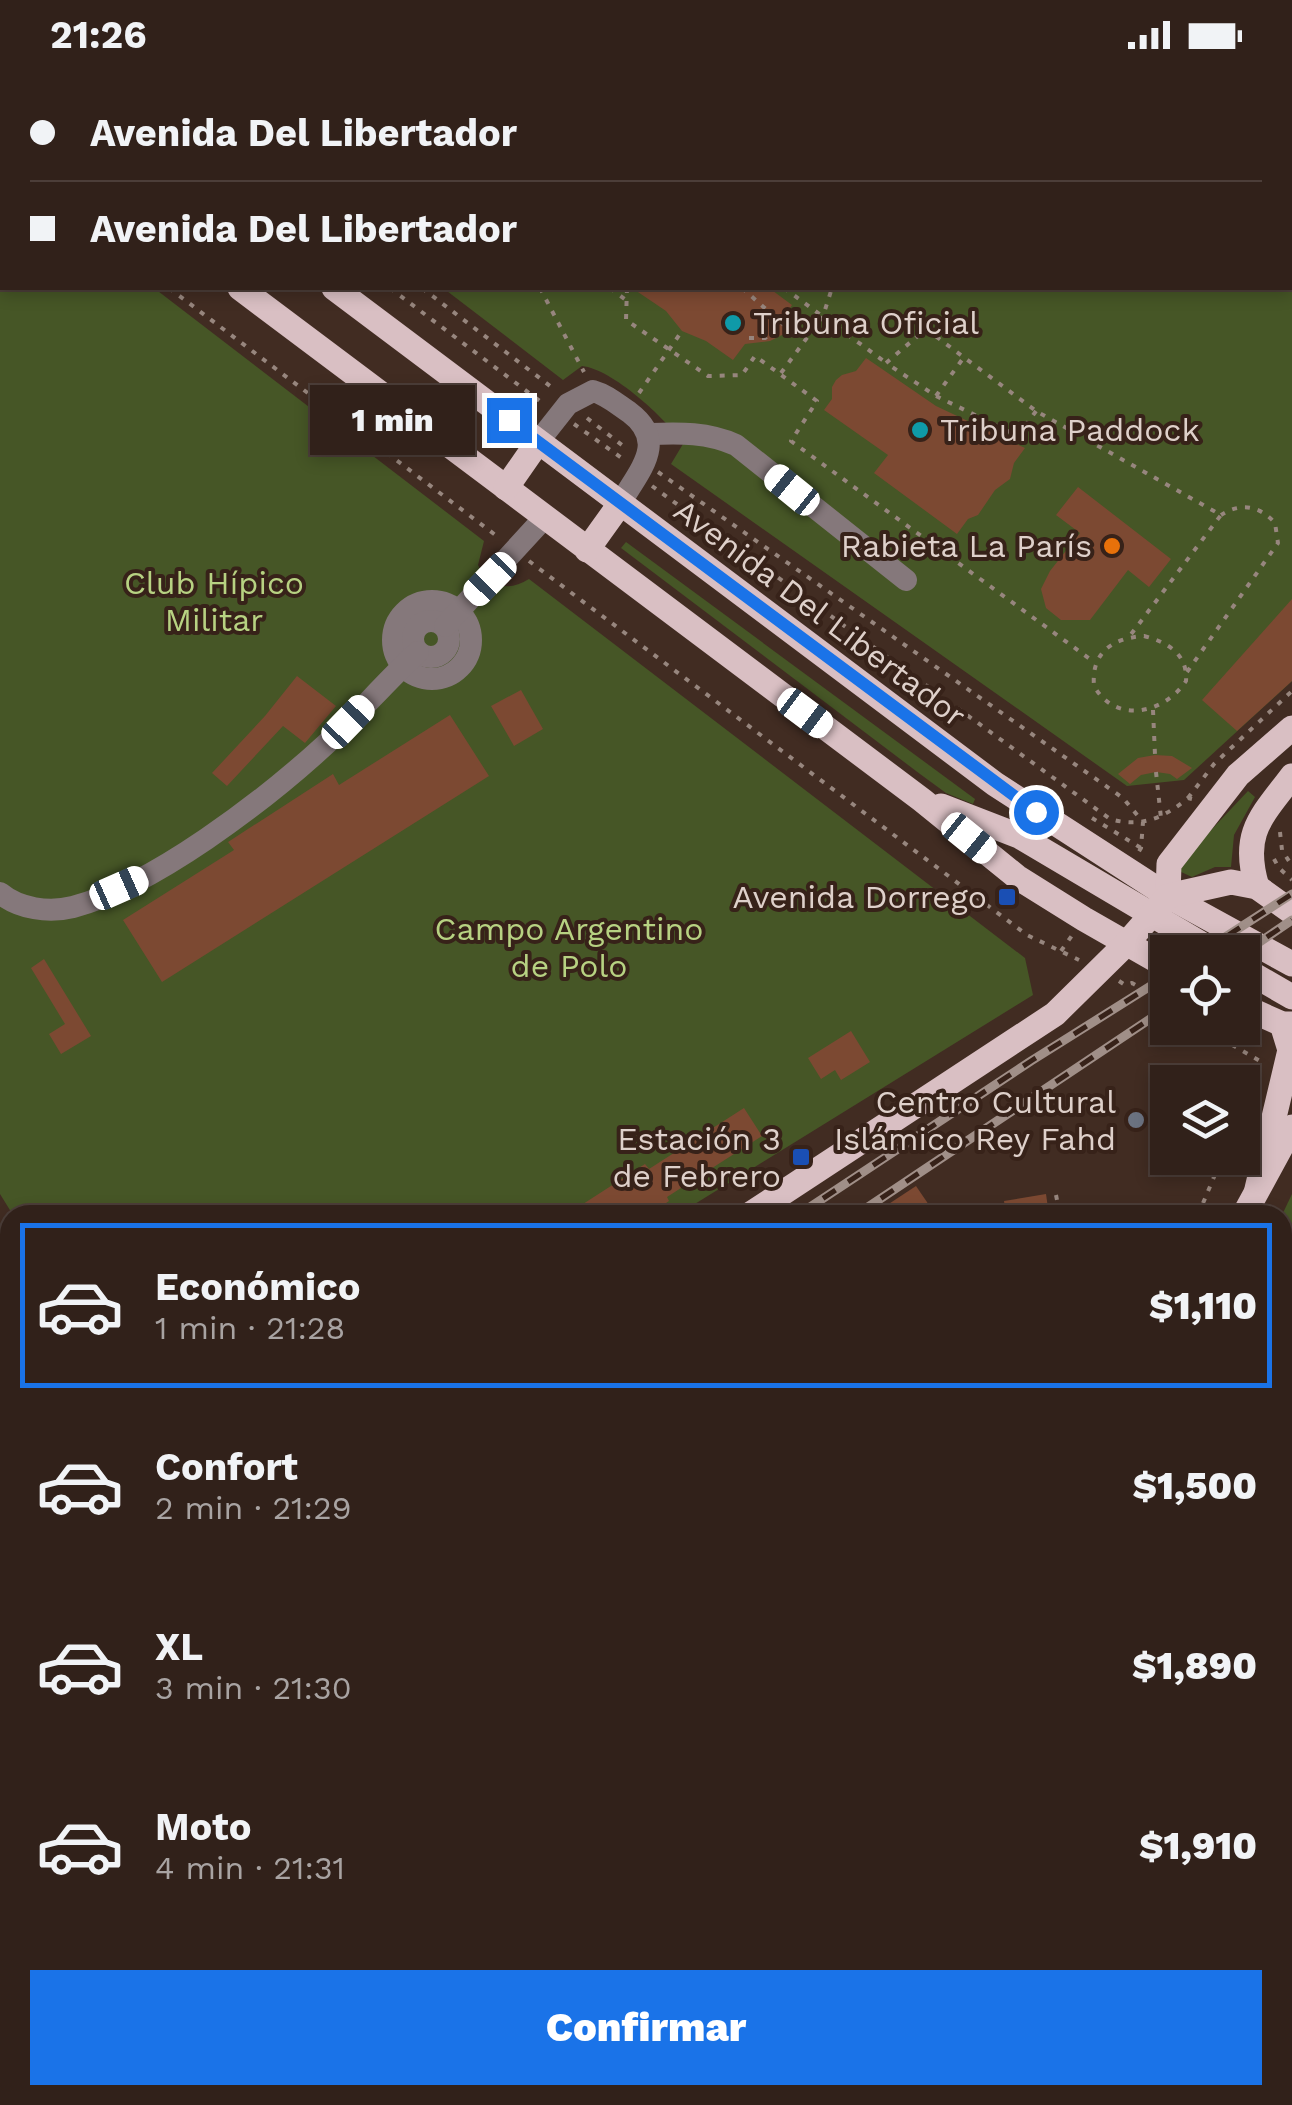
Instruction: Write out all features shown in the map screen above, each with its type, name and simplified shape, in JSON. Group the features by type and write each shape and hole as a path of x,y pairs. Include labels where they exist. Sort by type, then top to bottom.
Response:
{"main road":[{"path":"243,290 922,800 1017,876 1150,957"},
{"name":"Avenida Del Libertador","path":"337,290 1160,905 1290,966"},
{"path":"506,488 538,442"},
{"path":"586,550 620,504"},
{"path":"764,1205 1054,1014 1160,905 1169,864 1246,768 1292,728"},
{"path":"1257,887 1249,859 1254,830 1292,776"},
{"path":"922,800 1019,836 1160,905 1195,935"},
{"path":"1160,905 1231,882 1257,887 1292,912"},
{"path":"1260,979 1292,998"},
{"path":"1257,1189 1272,1068 1290,1050 1287,1024 1260,1013"},
{"path":"1249,1205 1292,1128"}],"street":[{"path":"538,442 564,410 593,391 626,410 650,434 650,445 620,504"},
{"path":"650,434 690,433 718,437 736,445 906,580"},
{"path":"452,619 545,517"},
{"path":"417,603 447,603 452,619 467,621 471,646 452,660 437,679 412,674 410,659 392,644 392,632 411,618 417,603"},
{"path":"3,904 70,908 143,878 277,786 326,744 410,659"},
{"path":"687,2105 707,2105"}],"path":[{"path":"172,290 969,892 1027,935 1060,950"},
{"path":"393,290 641,468 1123,798"},
{"path":"425,290 546,380 564,410 621,457 641,468 654,488 1110,819 1123,823 1161,818 1188,798 1214,764 1292,691"},
{"path":"541,290 593,391"},
{"path":"613,290 627,300"},
{"path":"627,290 626,320 708,376 742,376 755,356 818,401 791,441 1094,662"},
{"path":"749,290 805,340"},
{"path":"787,290 936,396 1018,436 1036,411"},
{"path":"780,374 823,316 831,290"},
{"path":"748,338 766,338 784,324"},
{"path":"886,362 926,329 1036,411 1221,515"},
{"path":"626,410 682,331"},
{"path":"936,396 964,357"},
{"path":"1129,637 1164,641 1185,663 1186,681 1167,703 1136,710 1107,702 1094,686 1094,662 1102,651 1129,637 1221,515 1240,507 1258,509 1275,523 1278,543 1187,672"},
{"path":"1152,708 1155,755"},
{"path":"1156,772 1161,818"},
{"path":"1188,798 1214,804"},
{"path":"1285,816 1279,834 1282,850 1292,866"},
{"path":"1092,818 1142,848"},
{"path":"1232,1045 1272,1068 1260,1084"},
{"path":"1202,1205 1215,1175"},
{"path":"1056,1194 1058,1205"}],"green space":[{"name":"Campo Argentino de Polo","path":"0,290 157,290 484,541 478,565 493,583 514,586 529,579 1025,958 1033,995 693,1205 7,1205 0,1194"},
{"path":"446,290 1292,290 1292,681 1184,780 1127,786 671,464 683,444 664,421 623,385 582,366 563,380"},
{"path":"626,542 975,799 973,804 946,793 920,774 621,548"},
{"path":"1248,791 1255,797 1234,835 1231,867 1215,867 1192,877 1179,871 1197,845"}],"building":[{"name":"Tribuna Oficial","path":"635,290 772,290 792,305 786,314 798,327 770,341 745,344 733,360 706,341 682,331 666,311"},
{"name":"Tribuna Paddock","path":"866,358 936,406 1025,448 1014,463 1010,479 995,490 978,515 968,519 957,534 874,473 888,455 824,410 832,399 836,380 856,371"},
{"name":"Rabieta La París","path":"1078,487 1171,559 1149,587 1128,570 1090,620 1061,620 1046,608 1041,589 1080,533 1056,515"},
{"path":"1292,599 1292,681 1237,731 1202,700"},
{"path":"297,676 336,706 305,743 283,726 227,786 212,773"},
{"path":"521,690 543,729 514,746 491,706"},
{"path":"450,715 489,776 162,982 123,920 234,850 228,842 333,774 339,785"},
{"path":"1172,756 1192,768 1177,779 1156,772 1141,775 1130,784 1118,774 1138,758"},
{"path":"44,959 91,1036 61,1054 49,1034 65,1024 31,968"},
{"path":"851,1031 870,1062 841,1080 835,1070 821,1079 808,1058"},
{"path":"744,1108 762,1136 667,1197 669,1201 663,1205 581,1205 645,1164 649,1169"},
{"path":"916,1186 929,1205 887,1205"},
{"path":"1046,1194 1048,1205 1005,1205 1004,1201"}],"railway":[{"path":"1228,935 1292,894"},
{"path":"1260,942 1292,920"},
{"path":"813,1205 1150,986"},
{"path":"871,1205 1150,1019"}],"place":[{"name":"Tribuna Oficial","path":"733,323"},
{"name":"Tribuna Paddock","path":"920,430"},
{"name":"Rabieta La París","path":"1112,546"},
{"name":"Avenida Dorrego","path":"1007,897"},
{"name":"Centro Cultural Islámico Rey Fahd","path":"1136,1120"},
{"name":"Estación 3 de Febrero","path":"801,1157"}],"route":[{"path":"509,420 1036,812"}],"park label":[{"name":"Club Hípico Militar","path":"214,602"}]}
